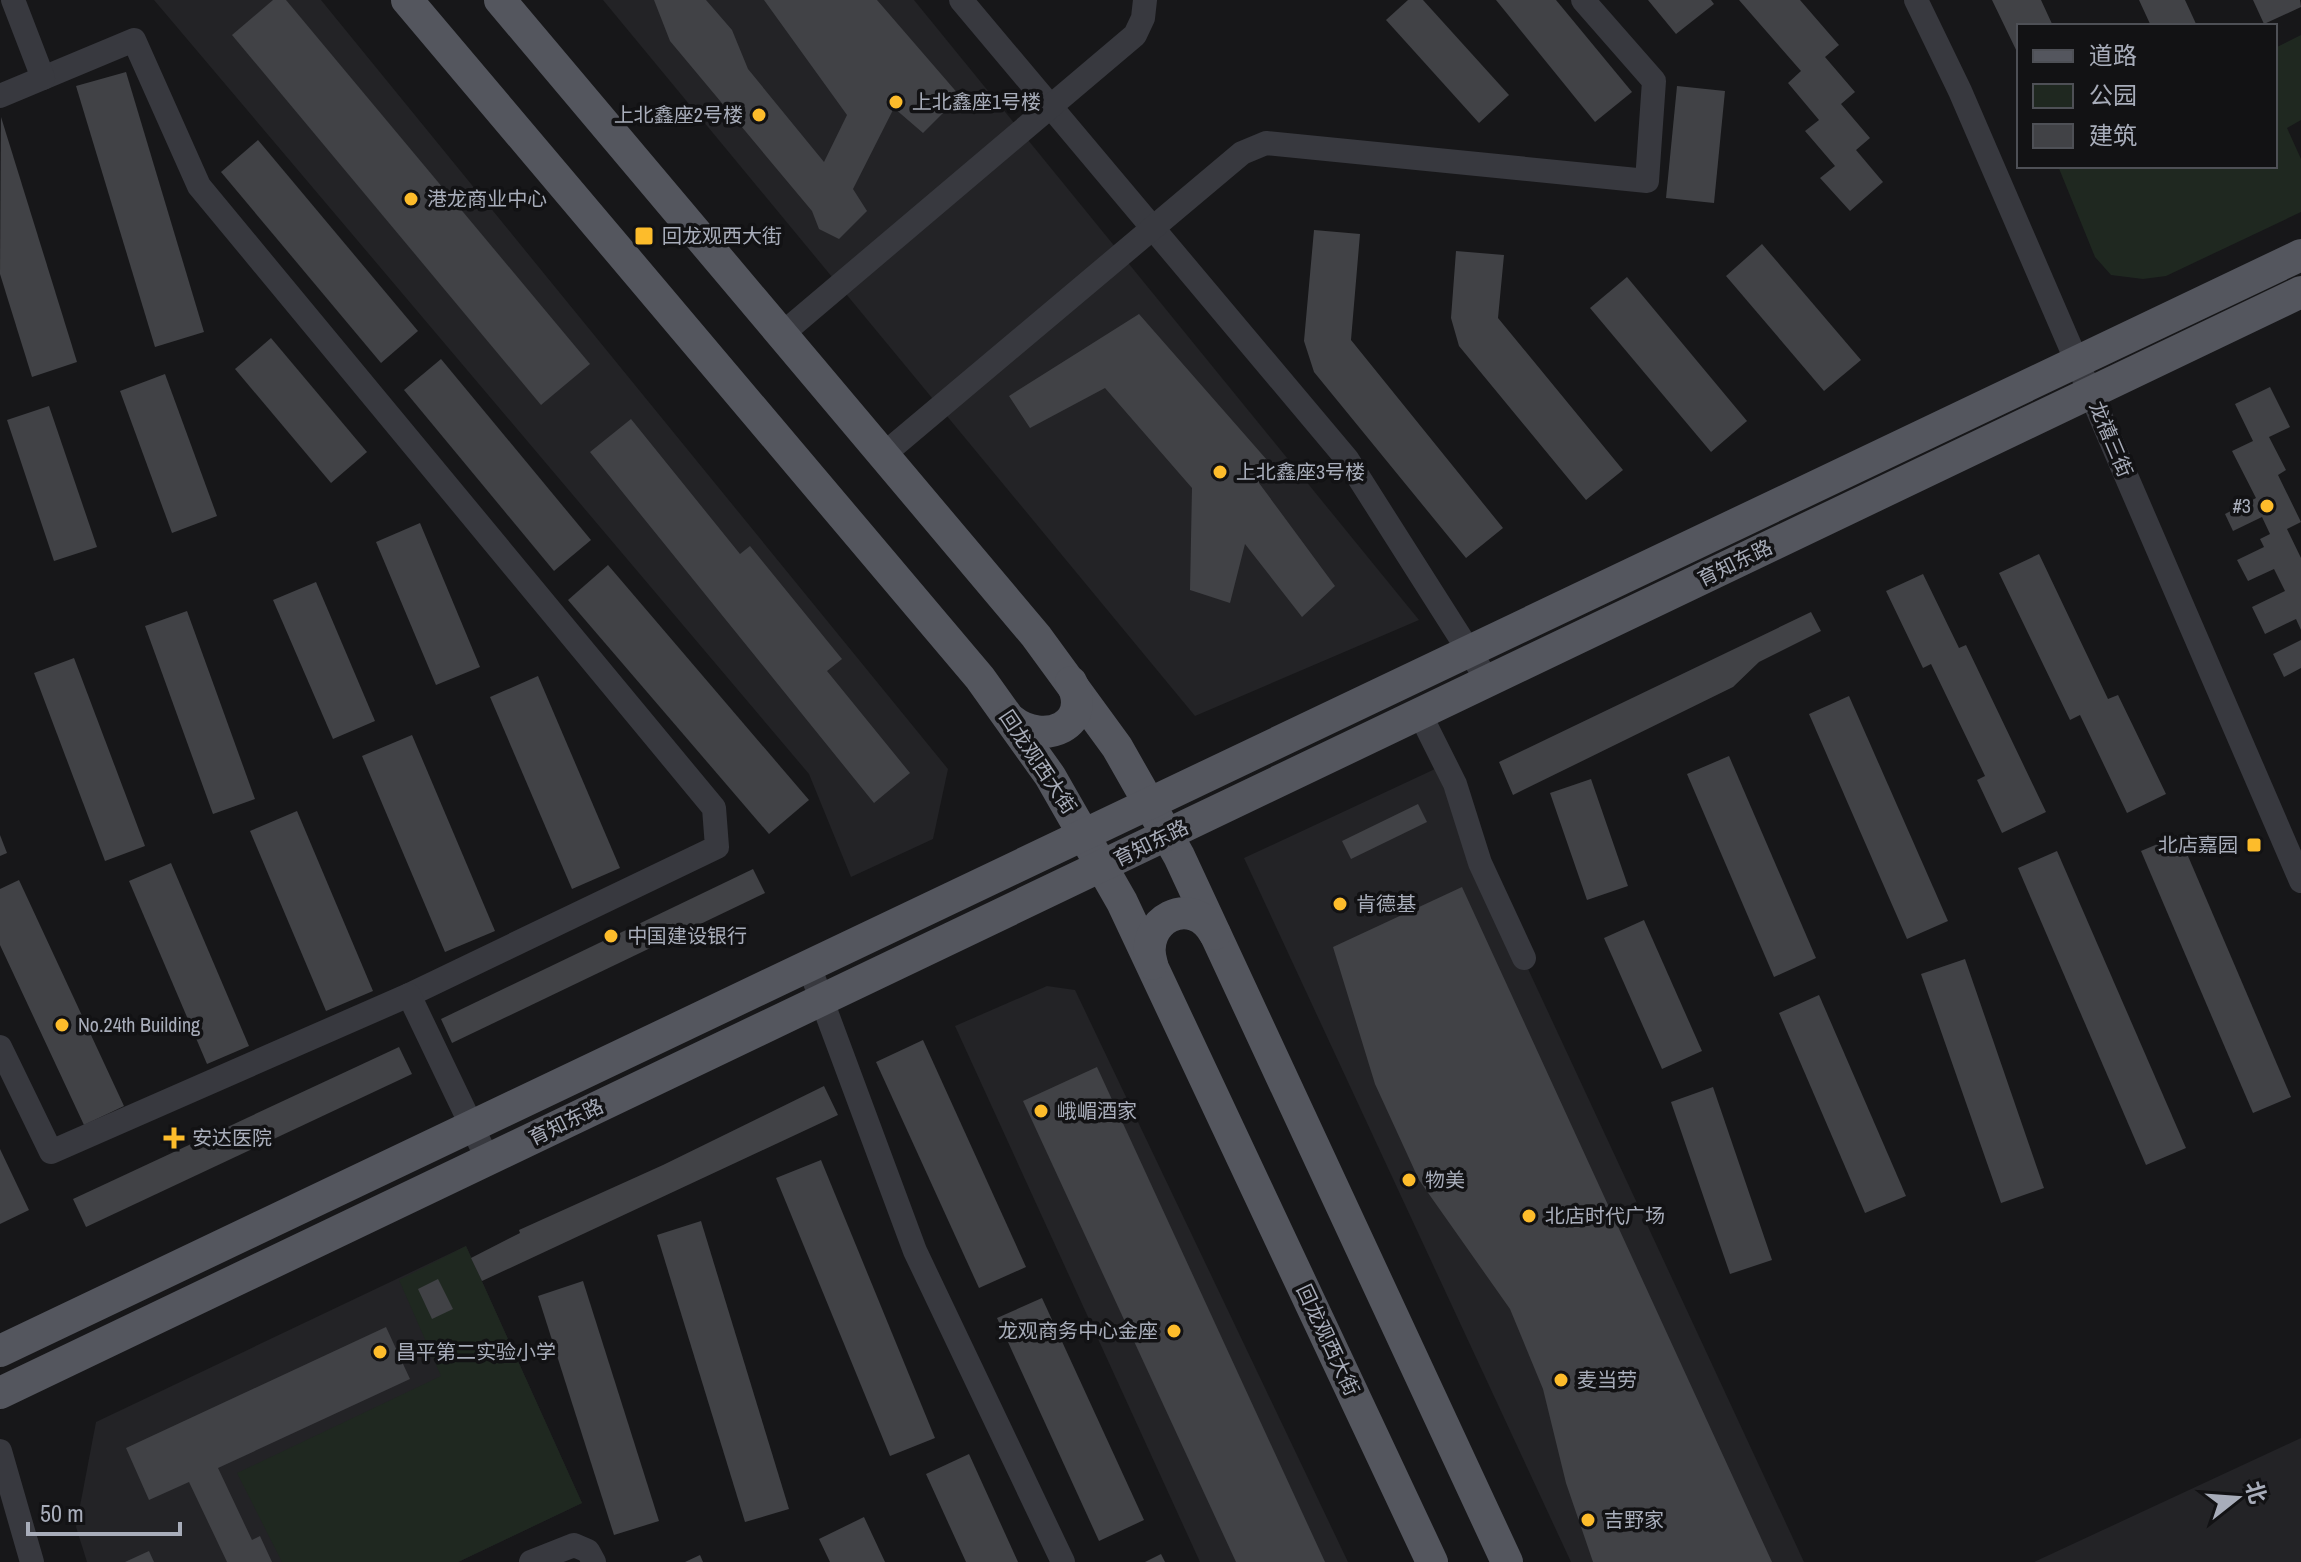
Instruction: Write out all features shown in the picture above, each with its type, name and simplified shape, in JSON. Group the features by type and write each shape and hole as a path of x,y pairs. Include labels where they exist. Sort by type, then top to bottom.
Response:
{"main road":[{"name":"回龙观西大街","path":"407,0 970,666 1011,720 1086,834 1152,966 1432,1562"},
{"path":"500,0 1071,682 1151,803 1507,1562"},
{"name":"育知东路","path":"0,1351 2301,255"},
{"name":"育知东路","path":"0,1393 2301,292"},
{"path":"1011,720 1034,733 1058,731 1069,722 1075,708 1076,694 1071,682"},
{"path":"1152,966 1149,950 1151,934 1166,916 1180,913 1195,915 1207,922 1215,934"}],"street":[{"path":"13,0 43,78"},
{"path":"961,0 1347,459 1488,681"},
{"path":"782,334 1135,35 1143,18 1145,0"},
{"path":"883,455 1242,153 1266,143 1647,181 1654,81 1583,0"},
{"name":"龙禧三街","path":"1916,0 1960,91 2301,881"},
{"path":"0,96 134,40 199,186 714,808 717,847 409,995 51,1152 0,1047"},
{"path":"1420,714 1455,784 1480,863 1524,958"},
{"path":"809,966 915,1251 1063,1562"},
{"path":"409,995 488,1160"},
{"path":"0,1451 32,1562"},
{"path":"531,1562 574,1545 588,1551 594,1562"}],"shaded area":[{"name":"港龙商业中心","path":"154,0 321,0 948,769 933,839 851,877 809,774"},
{"path":"603,0 914,0 1419,620 1195,716"},
{"name":"北店时代广场","path":"1435,769 1804,1562 1571,1562 1244,858"},
{"path":"1047,986 1075,990 1348,1562 1200,1562 955,1026"},
{"name":"昌平第二实验小学","path":"466,1246 582,1503 458,1562 87,1562 76,1527 96,1422"},
{"path":"2301,1438 2301,1562 2034,1562"}],"green space":[{"path":"2301,35 2301,120 2287,128 2301,159 2301,212 2166,276 2143,279 2111,275 2095,257 2059,168 2277,168 2277,47"},
{"path":"466,1246 582,1503 458,1562 282,1562 237,1473 441,1376 399,1280"}],"building":[{"name":"港龙商业中心","path":"273,0 286,0 590,364 541,405 232,35"},
{"path":"654,0 706,0 732,30 748,69 824,162 847,115 764,0 877,0 960,96 923,133 894,108 853,189 867,211 839,239 819,229 812,211 670,41"},
{"path":"1408,0 1423,0 1509,95 1479,123 1386,20"},
{"path":"1496,0 1556,0 1632,92 1595,122"},
{"path":"1648,0 1711,0 1714,4 1676,34"},
{"path":"1739,0 1800,0 1839,45 1825,57 1855,92 1841,104 1870,138 1856,150 1883,182 1850,211 1820,178 1835,166 1805,131 1819,120 1788,83 1801,71"},
{"path":"1992,0 2041,0 2052,24 2017,24 2017,52"},
{"path":"2139,0 2185,0 2196,24 2150,24"},
{"path":"2253,0 2300,0 2301,7 2264,24"},
{"path":"126,72 204,332 155,347 76,86"},
{"path":"1677,86 1725,91 1714,203 1666,198"},
{"path":"1,117 77,362 32,377 0,274"},
{"path":"258,140 418,331 381,363 221,172"},
{"path":"1314,230 1360,234 1351,340 1503,528 1466,558 1314,372 1304,341"},
{"path":"1762,244 1861,360 1824,391 1726,276"},
{"path":"1456,251 1504,255 1498,318 1623,470 1586,500 1459,346 1451,318"},
{"path":"1627,277 1747,421 1711,452 1590,308"},
{"name":"上北鑫座3号楼","path":"1139,314 1267,460 1259,483 1335,586 1302,617 1245,544 1230,603 1190,590 1192,488 1105,388 1030,428 1009,396"},
{"path":"271,338 367,452 331,483 235,369"},
{"path":"441,359 591,540 554,571 404,390"},
{"path":"165,374 217,516 172,533 120,391"},
{"name":"#3","path":"2270,387 2290,427 2269,437 2286,470 2278,475 2301,522 2287,529 2301,558 2301,630 2296,619 2265,634 2252,607 2285,591 2274,569 2248,581 2237,560 2264,547 2260,539 2270,534 2262,517 2233,531 2225,514 2256,498 2232,451 2253,441 2235,404"},
{"path":"49,406 97,547 54,561 7,420"},
{"path":"631,419 740,554 750,546 842,659 827,671 910,773 874,803 590,452"},
{"path":"420,523 480,667 436,685 376,542"},
{"path":"2039,554 2108,699 2118,695 2166,794 2127,813 2080,715 2070,720 1999,573"},
{"path":"608,565 809,800 769,834 568,600"},
{"path":"1923,574 1959,648 1966,645 2046,812 2002,833 1977,780 1985,776 1931,664 1923,668 1886,591"},
{"path":"316,582 375,721 333,739 273,600"},
{"path":"187,611 255,799 213,814 145,626"},
{"path":"1811,612 1821,631 1759,662 1733,687 1513,795 1499,762"},
{"path":"2301,640 2301,668 2284,677 2273,654"},
{"path":"74,658 145,846 105,861 34,673"},
{"path":"538,676 620,868 572,889 490,697"},
{"path":"1849,696 1948,921 1907,939 1809,714"},
{"path":"412,735 495,931 445,952 362,756"},
{"path":"1729,756 1816,958 1774,977 1687,774"},
{"path":"1591,779 1628,886 1587,900 1550,793"},
{"path":"1418,804 1427,822 1351,859 1342,841"},
{"path":"297,811 373,991 326,1011 250,831"},
{"path":"0,835 7,853 0,856"},
{"path":"2179,835 2291,1097 2253,1113 2141,851"},
{"path":"2057,851 2186,1148 2146,1165 2018,868"},
{"path":"171,863 249,1046 207,1064 129,881"},
{"path":"753,869 765,893 452,1043 441,1019"},
{"name":"No.24th Building","path":"19,880 124,1106 84,1125 0,945 0,889"},
{"name":"北店时代广场","path":"1462,887 1772,1562 1593,1562 1566,1483 1543,1389 1510,1309 1419,1180 1375,1084 1333,947"},
{"path":"1644,920 1702,1051 1662,1069 1604,938"},
{"path":"1965,959 2044,1188 2001,1203 1921,974"},
{"path":"1819,995 1906,1196 1865,1213 1779,1013"},
{"path":"923,1040 1026,1267 979,1288 876,1062"},
{"path":"399,1047 412,1074 86,1227 73,1199"},
{"name":"龙观商务中心金座","path":"1097,1067 1325,1562 1236,1562 1023,1101"},
{"path":"824,1086 838,1115 482,1281 471,1258 520,1233 519,1230 663,1165"},
{"path":"1713,1087 1772,1260 1730,1274 1671,1102"},
{"path":"0,1149 29,1210 0,1224"},
{"path":"821,1160 935,1438 890,1456 776,1178"},
{"path":"701,1221 789,1509 745,1522 657,1235"},
{"path":"438,1279 453,1309 432,1319 418,1289"},
{"path":"583,1281 659,1521 614,1535 538,1296"},
{"path":"1042,1298 1144,1520 1099,1541 997,1318"},
{"path":"386,1327 410,1379 218,1468 252,1540 260,1536 272,1562 227,1562 189,1482 149,1500 126,1448"},
{"path":"969,1454 1018,1562 966,1562 926,1474"},
{"path":"864,1517 885,1562 830,1562 819,1539"},
{"path":"149,1551 154,1562 125,1562"},
{"path":"1161,1554 1165,1562 1145,1562"},
{"path":"700,1555 703,1562 685,1562"}],"place":[{"name":"上北鑫座1号楼","path":"896,102"},
{"name":"上北鑫座2号楼","path":"759,115"},
{"name":"港龙商业中心","path":"411,199"},
{"name":"回龙观西大街","path":"644,236"},
{"name":"上北鑫座3号楼","path":"1220,472"},
{"name":"#3","path":"2267,506"},
{"name":"北店嘉园","path":"2254,845"},
{"name":"肯德基","path":"1340,904"},
{"name":"中国建设银行","path":"611,936"},
{"name":"No.24th Building","path":"62,1025"},
{"name":"峨嵋酒家","path":"1041,1111"},
{"name":"安达医院","path":"174,1138"},
{"name":"物美","path":"1409,1180"},
{"name":"北店时代广场","path":"1529,1216"},
{"name":"龙观商务中心金座","path":"1174,1331"},
{"name":"昌平第二实验小学","path":"380,1352"},
{"name":"麦当劳","path":"1561,1380"},
{"name":"吉野家","path":"1588,1520"}]}
